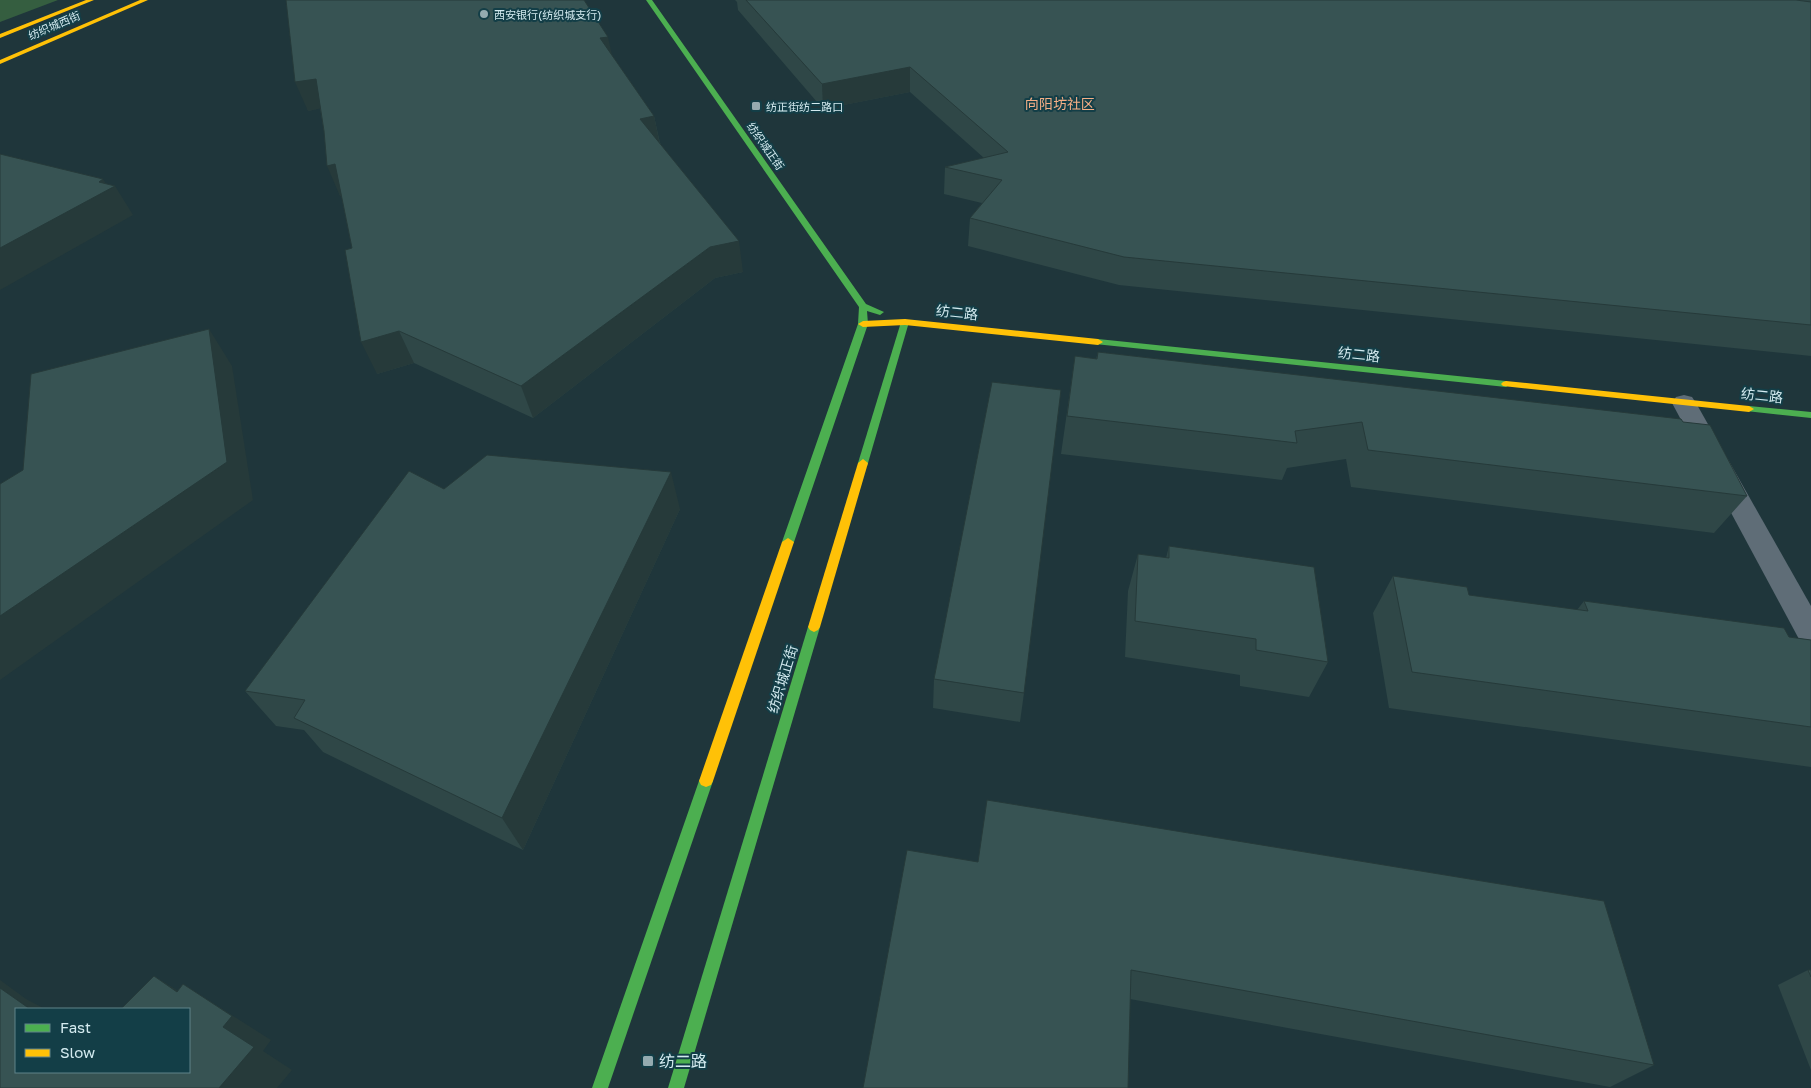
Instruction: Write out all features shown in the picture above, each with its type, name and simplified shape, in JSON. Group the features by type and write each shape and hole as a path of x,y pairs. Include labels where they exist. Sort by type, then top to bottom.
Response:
{"street":[{"name":"纺织城西街","path":"0,36 91,0"},
{"name":"纺织城西街","path":"0,62 145,0"},
{"name":"纺织城正街","path":"649,0 863,306"},
{"path":"600,1088 863,324 863,306 905,322"},
{"name":"纺织城正街","path":"676,1088 905,322"},
{"path":"863,324 905,322"},
{"name":"纺二路","path":"905,322 1811,415"},
{"path":"1684,403 1811,633"}],"green space":[{"path":"0,0 58,0 0,22"}],"building":[{"path":"286,0 584,0 608,37 600,38 654,116 640,119 739,241 710,247 521,386 399,331 361,342 345,250 352,248 335,164 327,166 316,79 295,82"},
{"path":"746,0 1796,0 1811,2 1811,325 1124,257 970,218 1002,180 945,167 1008,152 910,67 822,84"},
{"path":"0,154 103,179 99,182 115,186 0,248"},
{"path":"209,329 227,462 0,616 0,484 23,470 31,374"},
{"path":"1098,352 1681,419 1683,422 1710,425 1747,496 1368,450 1362,422 1295,431 1297,443 1067,416 1075,356 1097,359"},
{"path":"992,382 1061,390 1024,693 934,679"},
{"path":"487,455 671,472 502,818 294,718 305,700 245,691 409,471 444,489"},
{"path":"1169,546 1314,567 1328,662 1256,650 1256,639 1135,621 1138,554 1169,558"},
{"path":"1393,576 1467,587 1469,595 1588,611 1584,601 1784,628 1789,637 1811,640 1811,727 1412,672"},
{"path":"987,800 1604,901 1654,1065 1131,970 1128,1088 863,1088 907,850 978,862"},
{"path":"154,976 177,992 183,984 232,1016 223,1027 254,1047 219,1088 0,1088 0,988 29,1008 15,1008 15,1073 190,1073 190,1008 122,1008"}],"traffic: fast":[{"path":"649,0 863,306 880,312"},
{"path":"788,542 863,324 863,307"},
{"path":"863,463 905,322"},
{"path":"1098,342 1506,384"},
{"path":"1749,409 1811,415"},
{"path":"676,1088 814,627"},
{"path":"600,1088 706,781"}],"traffic: slow":[{"path":"0,36 91,0"},
{"path":"0,62 145,0"},
{"path":"863,324 905,322 1098,342"},
{"path":"1506,384 1749,409"},
{"path":"814,627 863,463"},
{"path":"706,781 788,542"}],"place":[{"name":"西安银行(纺织城支行)","path":"484,14"},
{"name":"纺正街纺二路口","path":"756,106"},
{"name":"纺二路","path":"648,1061"}],"district":[{"name":"向阳坊社区","path":"1060,103"}]}
